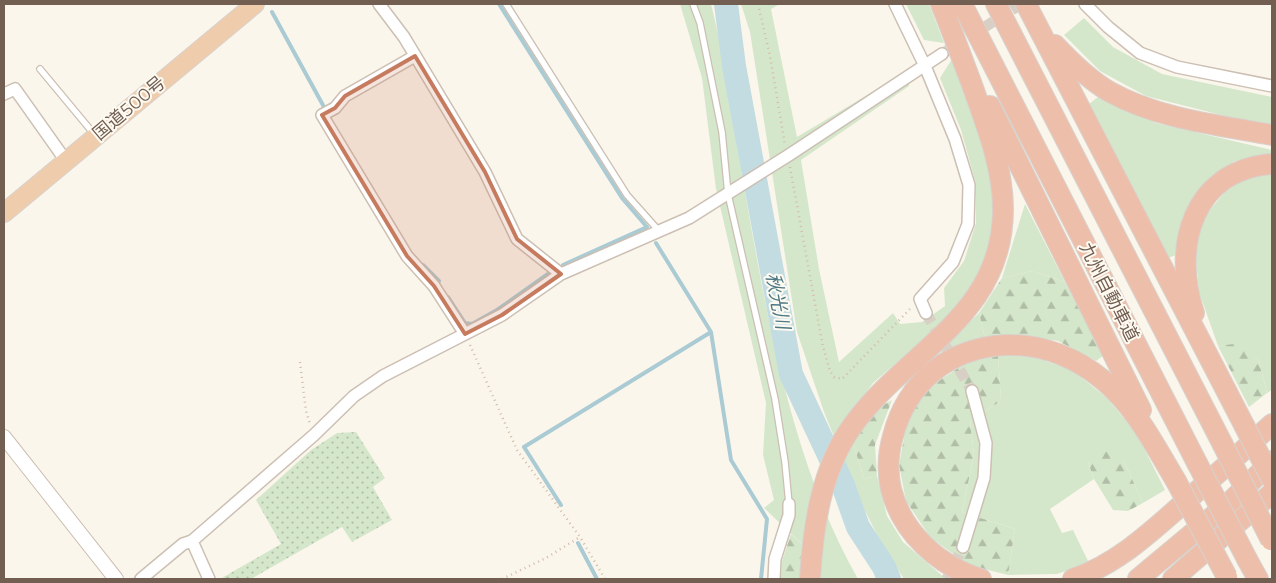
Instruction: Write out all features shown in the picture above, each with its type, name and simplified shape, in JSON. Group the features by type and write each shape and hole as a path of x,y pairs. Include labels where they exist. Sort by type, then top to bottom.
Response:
{"highway":[{"name":"国道500号","path":"4,213 256,4"},
{"path":"941,4 1176,481 1227,579"},
{"name":"九州自動車道","path":"962,4 1258,579"},
{"name":"九州自動車道","path":"996,4 1272,541"},
{"path":"1027,5 1041,28 1072,63 1109,91 1129,101 1173,116 1272,135"},
{"path":"1027,5 1272,480"},
{"path":"810,570 817,514 828,474 852,427 880,392 963,315 986,282 999,247 1003,208 1002,187 997,162 951,26"},
{"path":"1244,425 1205,342 1191,303 1187,284 1185,251 1192,222 1207,196 1217,186 1242,170 1272,164"},
{"path":"981,579 948,564 922,544 912,532 896,505 889,472 889,456 896,424 909,397 926,377 959,356 973,350 992,346 1013,345 1043,349 1071,359 1098,376 1118,394 1143,427 1176,481"},
{"path":"1157,533 1272,420"},
{"path":"1073,579 1089,574 1124,554 1272,426"},
{"path":"1101,579 1229,470 1272,426"},
{"path":"1138,579 1235,497 1272,462"},
{"path":"1173,579 1189,571 1272,493"},
{"path":"1178,579 1272,506"}],"street":[{"path":"379,4 404,38 485,172 518,239 560,274"},
{"path":"895,4 925,66 955,138 969,185 968,224 953,262 920,299 926,313"},
{"path":"1085,4 1108,27 1140,53 1177,67 1272,86"},
{"path":"141,579 183,544 192,541 314,434 354,396 384,376 502,315 560,274 689,218 942,54"},
{"path":"415,56 345,96 336,108 322,115 407,256 434,286 465,334"},
{"path":"4,94 15,89 66,161"},
{"path":"963,547 984,478 986,443 972,391"},
{"path":"4,437 116,579"},
{"path":"774,579 775,559 787,524 789,504"},
{"path":"192,541 209,579"}],"lane":[{"path":"506,4 627,195 659,231"},
{"path":"693,4 700,23 722,132 730,193 775,399 785,462 789,504"},
{"path":"40,69 96,136"}],"path":[{"path":"758,4 770,56 785,145 785,157 823,347 830,371 834,377 842,379 920,299"},
{"path":"465,334 517,450 580,537 604,579"},
{"path":"300,362 306,411 314,434"},
{"path":"502,579 546,558 580,537"}],"highlighted area":[{"path":"415,56 485,172 517,239 561,274 502,315 465,334 434,286 407,256 322,115 335,108 345,96"}],"green space":[{"path":"680,4 711,4 721,51 754,244 778,361 793,418 811,474 832,528 858,579 819,579 820,565 802,544 764,508 774,500 763,455 766,403 716,189 702,78"},
{"path":"741,4 780,4 771,9 797,137 909,70 909,86 801,160 819,269 839,362 893,313 900,324 922,322 945,306 944,288 964,261 976,223 976,184 961,130 940,78 952,59 986,152 993,191 994,234 980,273 955,313 873,383 851,413 853,443 864,479 877,476 887,516 903,542 946,579 904,579 885,550 861,503 824,412 797,332 750,32"},
{"path":"906,4 929,4 944,43 924,40"},
{"path":"1084,18 1113,47 1162,74 1272,97 1272,124 1233,118 1146,96 1100,71 1064,35"},
{"path":"1098,97 1156,123 1272,150 1272,155 1235,161 1206,180 1183,216 1176,255 1168,258 1089,104"},
{"path":"1272,173 1272,390 1267,393 1259,361 1241,344 1218,346 1199,292 1195,250 1205,216 1224,193 1246,177"},
{"path":"1025,204 1065,282 1032,271 1002,278"},
{"path":"1032,271 1065,282 1104,355 1096,361 1058,341 1018,335 985,338 979,313 1002,278"},
{"path":"979,313 985,338 934,355"},
{"path":"1241,343 1259,361 1267,393 1249,407 1218,346"},
{"path":"998,355 1034,357 1072,370 1107,398 1137,434 1165,490 1143,503 1123,459 1088,462 1094,479 1050,509 1062,533 1073,530 1089,563 1057,574 1008,575 1015,529 962,512 974,455 970,421 1001,401"},
{"path":"998,355 1001,401 970,421 974,455 962,512 1015,529 1008,575 968,565 930,537 906,501 899,465 905,432 917,401 940,380 966,363"},
{"path":"892,400 875,445 877,476 864,479 853,443 873,411"},
{"path":"356,432 385,478 373,487 392,520 352,542 342,527 251,579 220,579 281,544 256,500 311,450 337,433"},
{"path":"1106,449 1123,459 1143,503 1128,511 1113,510 1094,479 1088,462"},
{"path":"791,534 802,544 800,579 781,579 782,561"}],"waterway":[{"path":"499,4 622,198 647,227 563,265"},
{"name":"秋光川","path":"726,4 734,66 791,374 843,485 858,527 884,567 889,579"},
{"path":"272,12 324,107"},
{"path":"561,505 524,447 711,332 656,243"},
{"path":"423,265 439,281"},
{"path":"448,297 465,323 472,324 497,310 548,274"},
{"path":"711,332 731,460 767,519 761,579"},
{"path":"578,543 597,579"}],"tunnel":[{"path":"942,54 1021,4"},
{"path":"926,313 972,391"},
{"path":"947,579 963,547"}]}
